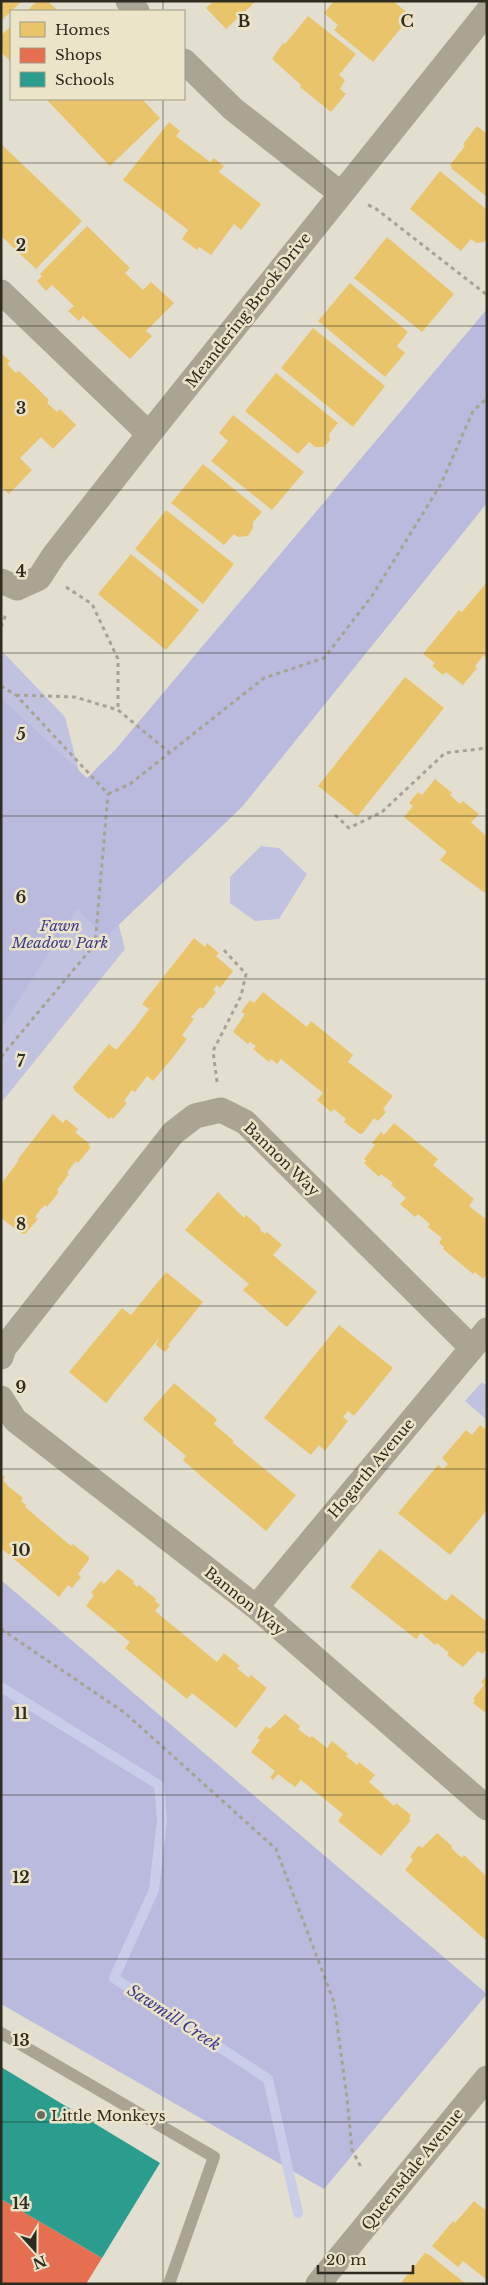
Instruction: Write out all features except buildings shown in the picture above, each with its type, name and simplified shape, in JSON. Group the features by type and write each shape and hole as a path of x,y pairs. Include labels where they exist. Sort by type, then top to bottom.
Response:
{"street":[{"name":"Meandering Brook Drive","path":"1,581 17,588 39,578 54,555 149,434 340,193 487,12"},
{"path":"185,62 233,109 340,193"},
{"path":"1,292 149,434"},
{"path":"1,1357 4,1348 173,1133 195,1116 221,1110"},
{"name":"Bannon Way","path":"221,1110 245,1122 479,1339"},
{"name":"Hogarth Avenue","path":"256,1607 479,1339"},
{"name":"Bannon Way","path":"1,1398 15,1420 256,1607 487,1808"},
{"name":"Queensdale Avenue","path":"318,2284 487,2078"}],"lane":[{"path":"1,2033 214,2157 169,2284"}],"path":[{"path":"340,193 375,208 487,295"},
{"path":"108,794 130,784 264,678 324,658 372,596 440,484 473,411 487,398"},
{"path":"44,570 92,604 118,659 118,710"},
{"path":"1,686 16,695 108,794 95,944 1,1057"},
{"path":"16,695 75,697 118,710 169,752"},
{"path":"335,815 349,828 382,812 445,754 487,748"},
{"path":"221,1110 213,1051 242,996 246,974 223,949"},
{"path":"1,1629 125,1713 276,1849 334,2002 352,2150 362,2169"}],"green space":[{"path":"487,309 487,503 242,807 105,938 77,909 1,1028 1,698 87,778 115,750"},
{"name":"Fawn Meadow Park","path":"1,650 65,717 125,949 1,1103"},
{"path":"261,846 279,848 307,874 279,919 255,921 230,903 230,877"},
{"path":"482,1382 487,1386 487,1420 465,1401"},
{"path":"1,1580 487,1994 324,2189 1,2004"}],"waterway":[{"name":"Sawmill Creek","path":"1,1687 159,1785 162,1820 154,1890 114,1978 268,2079 298,2213"}],"place":[{"name":"Little Monkeys","path":"41,2115"}]}
